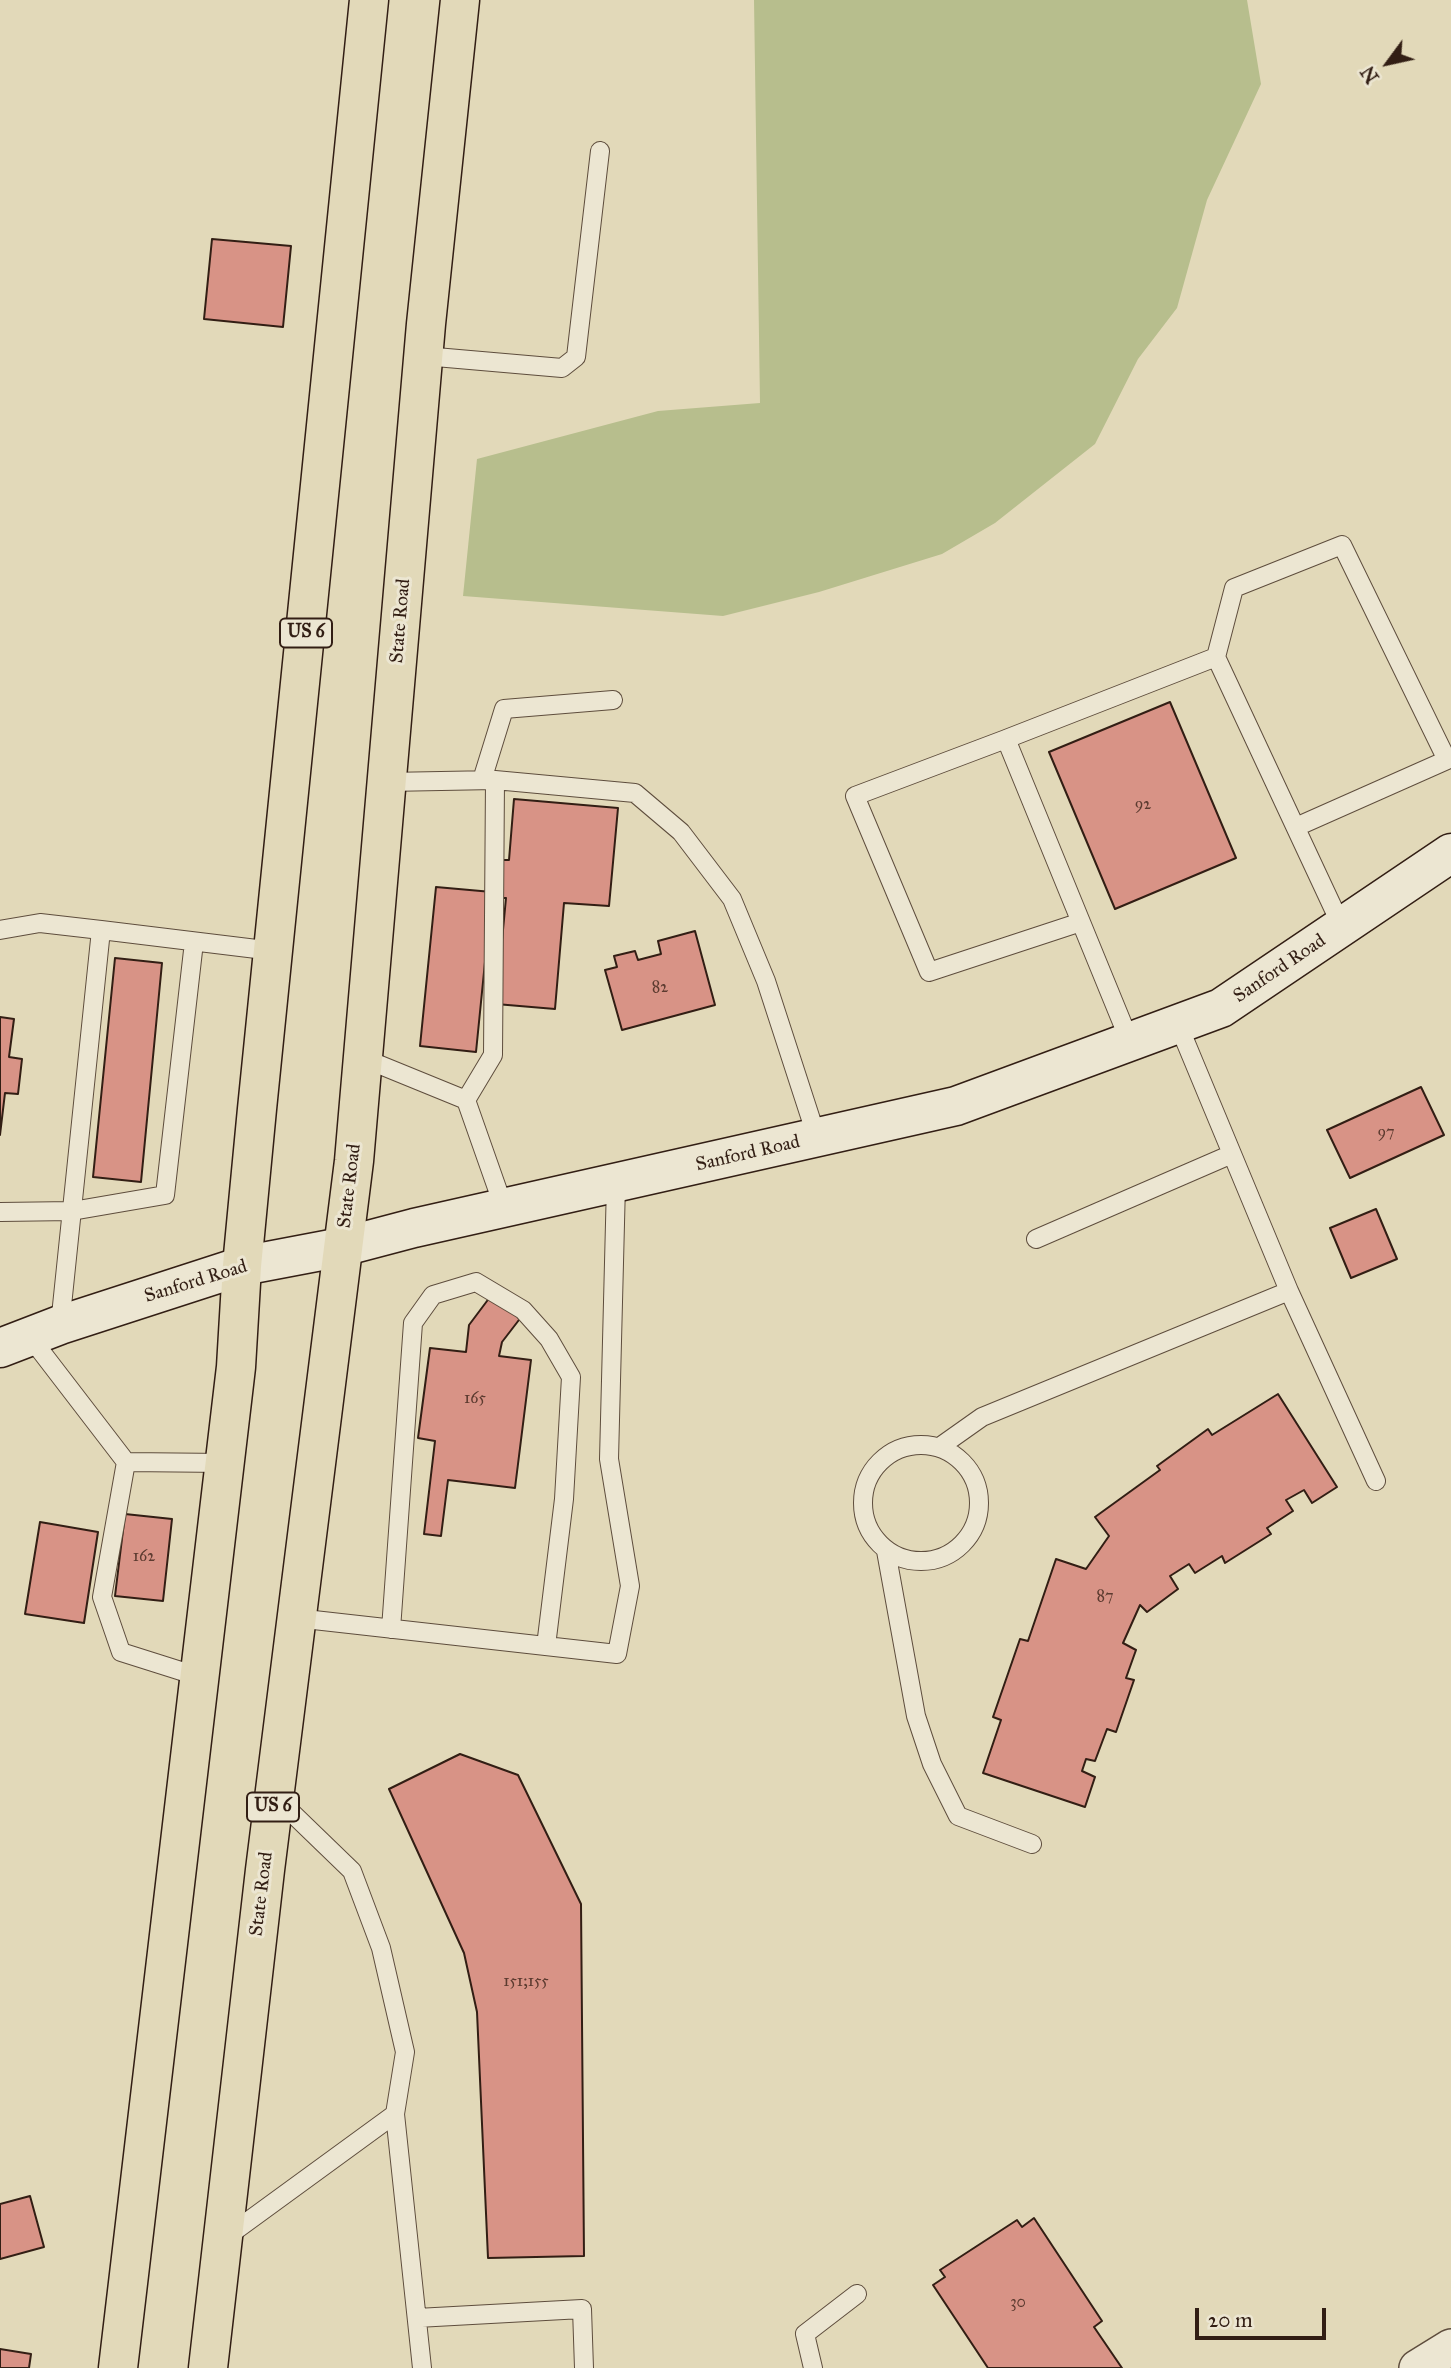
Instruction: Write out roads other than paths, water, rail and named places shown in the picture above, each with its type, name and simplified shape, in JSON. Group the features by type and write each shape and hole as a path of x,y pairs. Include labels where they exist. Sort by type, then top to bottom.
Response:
{"main road":[{"name":"US 6","path":"118,2368 236,1367 242,1266 369,0"},
{"name":"State Road","path":"208,2368 296,1619 354,1161 424,356 460,0"}],"street":[{"name":"Sanford Road","path":"30,1337 242,1266 342,1247 957,1106 1221,1008 1451,853"},
{"path":"1417,2368 1451,2347"}],"lane":[{"path":"424,356 562,368 576,357 600,151"},
{"path":"1296,828 1447,760 1342,545 1234,588 1216,657 1342,927"},
{"path":"1081,922 929,972 855,796 1216,657"},
{"path":"466,1100 493,1055 489,780 504,709 613,700"},
{"path":"1006,739 1130,1042"},
{"path":"387,782 489,780 635,793 681,832 733,900 766,981 817,1138"},
{"path":"0,930 40,923 273,951"},
{"path":"101,930 72,1211 30,1337 126,1462 102,1597 121,1653 200,1677"},
{"path":"0,1212 72,1211 165,1195 194,942"},
{"path":"1178,1024 1289,1291 1376,1480"},
{"path":"363,1058 466,1100 504,1208"},
{"path":"1036,1240 1232,1154"},
{"path":"296,1619 617,1654 630,1586 609,1459 616,1184"},
{"path":"391,1629 413,1323 433,1295 476,1282 523,1310 549,1339 571,1377 564,1499 546,1646"},
{"path":"941,1446 982,1417 1289,1291"},
{"path":"886,1551 918,1563 951,1555 974,1530 981,1497 969,1466 941,1446 907,1445 878,1461 863,1491 866,1525 886,1551 915,1716 937,1774 958,1816 1032,1844"},
{"path":"126,1462 225,1463"},
{"path":"274,1802 291,1812 352,1871 381,1948 405,2052 396,2115 422,2368"},
{"path":"223,2239 396,2115"},
{"path":"813,2368 805,2334 857,2294"},
{"path":"417,2318 582,2309 583,2368"}]}
